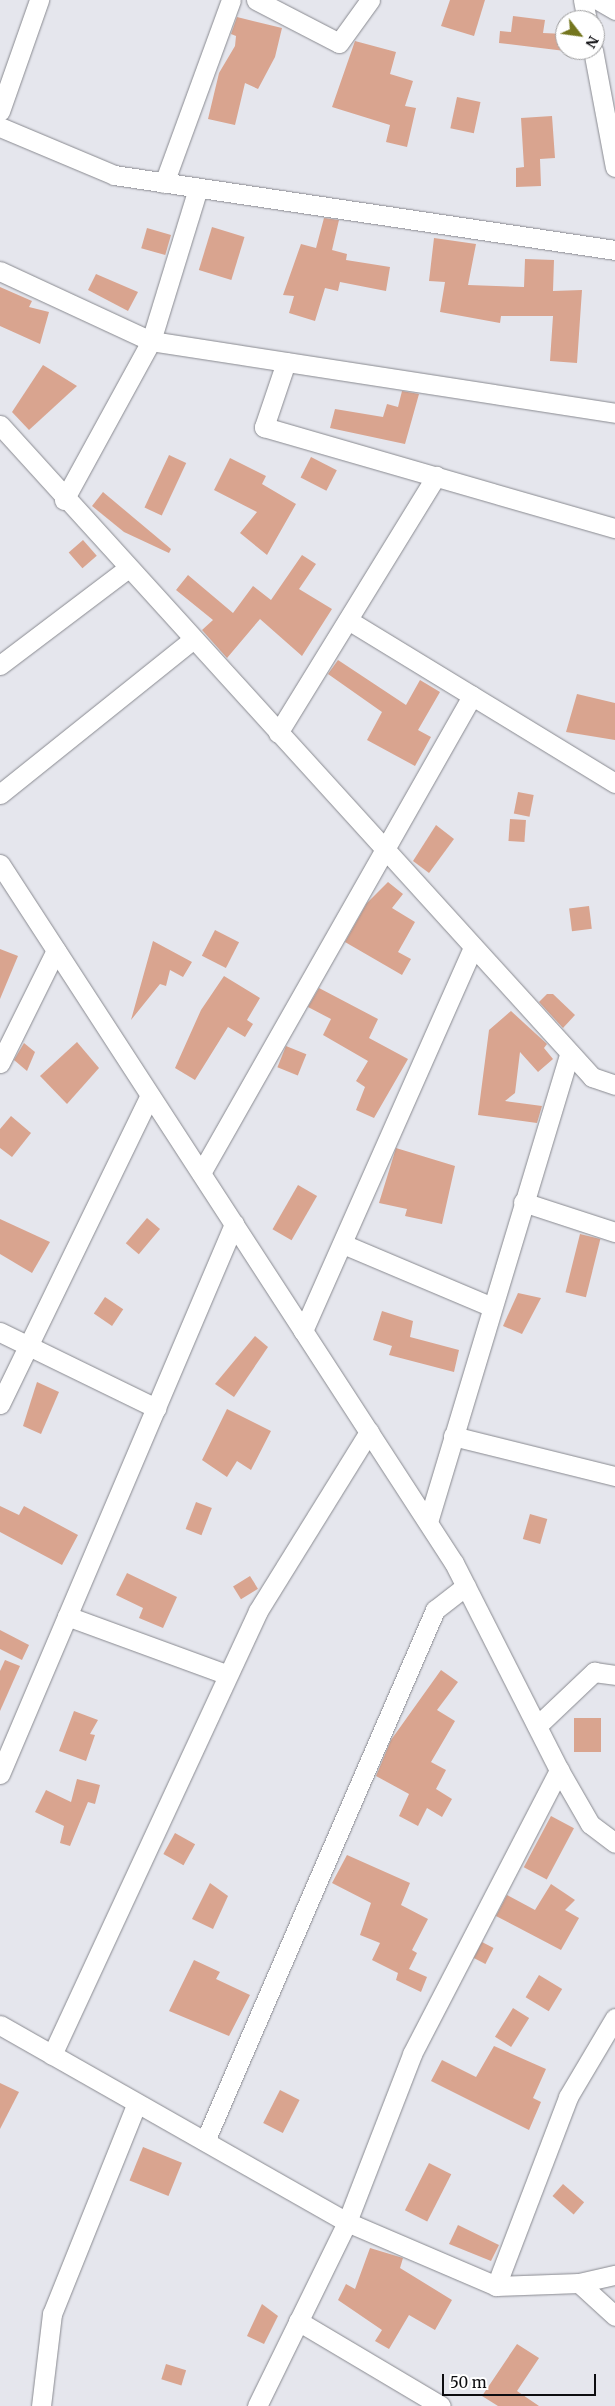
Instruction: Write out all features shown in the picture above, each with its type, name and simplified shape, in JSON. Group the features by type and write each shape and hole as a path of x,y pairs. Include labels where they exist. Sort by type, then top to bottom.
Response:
{"street":[{"path":"0,111 39,0"},
{"path":"164,183 230,0"},
{"path":"256,0 339,44 370,0"},
{"path":"598,0 615,10"},
{"path":"595,60 615,166"},
{"path":"0,127 114,175 615,250"},
{"path":"64,500 151,341 198,188"},
{"path":"0,271 151,341 615,412"},
{"path":"286,362 264,427 615,528"},
{"path":"0,425 64,500 592,1077 615,1086"},
{"path":"278,734 436,476"},
{"path":"0,666 127,569"},
{"path":"348,620 615,783"},
{"path":"0,794 192,640"},
{"path":"201,1173 472,696"},
{"path":"0,864 428,1522 466,1586 559,1770 590,1824 615,1844"},
{"path":"303,1331 473,947"},
{"path":"0,1063 56,950"},
{"path":"428,1522 490,1306 570,1053"},
{"path":"0,1404 150,1095"},
{"path":"523,1202 615,1232"},
{"path":"0,1774 234,1224"},
{"path":"343,1244 490,1306"},
{"path":"0,1332 156,1408"},
{"path":"52,2055 258,1611 369,1432"},
{"path":"453,1436 615,1476"},
{"path":"205,2141 435,1610 466,1586"},
{"path":"67,1616 228,1675"},
{"path":"537,1726 594,1672 615,1675"},
{"path":"256,2406 347,2222 412,2054 559,1770"},
{"path":"496,2286 568,2097 615,2018"},
{"path":"0,2025 347,2222 496,2286 579,2283 615,2275"},
{"path":"41,2406 52,2314 137,2103"},
{"path":"579,2283 615,2316"},
{"path":"298,2321 441,2406"}],"building":[{"path":"450,0 485,0 474,36 441,26"},
{"path":"513,16 545,20 543,33 555,34 555,50 499,43 500,31 511,32"},
{"path":"237,17 282,28 275,57 258,89 245,83 235,125 208,119 219,73 235,46 236,36 231,34"},
{"path":"355,41 396,52 390,74 413,81 405,106 416,108 407,147 386,142 390,125 332,107"},
{"path":"457,97 480,102 474,133 450,128"},
{"path":"552,116 555,158 540,159 541,186 516,187 516,168 524,167 521,118"},
{"path":"324,218 339,220 332,250 347,254 346,260 390,267 386,291 340,282 338,291 325,288 315,321 289,313 294,296 283,295 301,244 316,248"},
{"path":"212,227 245,237 231,280 199,270"},
{"path":"147,228 171,235 165,255 141,248"},
{"path":"434,238 476,244 468,285 524,287 525,259 554,260 553,291 582,290 577,363 550,361 553,316 501,316 500,323 440,312 445,282 429,281"},
{"path":"96,274 138,292 128,311 88,290"},
{"path":"0,287 32,301 29,307 49,312 40,344 0,326"},
{"path":"43,365 77,386 29,430 12,412"},
{"path":"402,391 419,394 405,444 330,428 335,409 383,417 387,404 398,407"},
{"path":"169,455 186,463 162,516 144,508"},
{"path":"311,457 337,470 326,491 301,477"},
{"path":"230,458 266,476 262,484 296,504 267,555 240,533 257,512 214,490"},
{"path":"103,492 171,549 169,553 124,532 92,506"},
{"path":"83,540 97,556 82,568 69,552"},
{"path":"302,555 316,564 299,589 332,609 302,656 260,619 227,658 202,630 213,620 176,590 188,575 233,613 253,586 271,600"},
{"path":"338,660 406,705 420,680 440,692 418,730 431,737 415,766 367,740 382,712 328,674"},
{"path":"577,694 615,703 615,740 566,732"},
{"path":"518,792 534,795 530,817 514,814"},
{"path":"510,819 526,820 524,842 508,841"},
{"path":"436,825 454,839 429,873 413,861"},
{"path":"388,882 403,894 392,908 415,922 398,952 411,959 402,975 345,942 367,903"},
{"path":"589,906 592,929 572,931 569,908"},
{"path":"215,930 239,942 226,968 202,956"},
{"path":"153,941 192,962 183,977 170,970 166,986 160,984 131,1020"},
{"path":"0,949 18,956 0,999"},
{"path":"224,976 260,998 247,1020 253,1024 245,1037 228,1027 195,1080 175,1068 201,1010"},
{"path":"319,988 378,1019 369,1038 408,1059 374,1118 356,1110 365,1087 356,1081 368,1061 323,1035 331,1019 308,1007"},
{"path":"547,994 553,994 575,1015 563,1028 539,1002"},
{"path":"511,1011 547,1044 544,1048 553,1059 538,1072 520,1052 515,1093 505,1101 542,1106 537,1123 478,1115 489,1030"},
{"path":"77,1042 99,1068 67,1104 40,1076"},
{"path":"24,1043 35,1052 27,1071 14,1060"},
{"path":"286,1046 306,1054 298,1076 277,1067"},
{"path":"11,1116 31,1133 12,1157 0,1148 0,1129"},
{"path":"396,1148 455,1166 442,1224 405,1216 407,1209 379,1203"},
{"path":"298,1185 317,1196 292,1240 272,1229"},
{"path":"147,1218 160,1229 139,1254 126,1243"},
{"path":"0,1219 50,1242 32,1273 0,1254"},
{"path":"580,1234 600,1239 586,1297 565,1292"},
{"path":"518,1293 541,1298 522,1334 503,1326"},
{"path":"105,1297 123,1309 112,1326 94,1314"},
{"path":"382,1311 413,1321 410,1337 459,1350 454,1372 389,1355 392,1346 373,1340"},
{"path":"255,1336 268,1347 234,1397 215,1384"},
{"path":"37,1382 59,1392 41,1434 23,1426"},
{"path":"227,1409 271,1431 251,1470 237,1461 227,1477 202,1460"},
{"path":"196,1502 212,1508 201,1535 186,1529"},
{"path":"0,1506 19,1515 24,1506 78,1535 62,1565 0,1532"},
{"path":"530,1514 547,1519 540,1544 523,1539"},
{"path":"127,1573 177,1597 163,1628 139,1618 143,1608 116,1595"},
{"path":"250,1576 258,1589 241,1599 233,1587"},
{"path":"0,1630 29,1645 22,1660 0,1649"},
{"path":"5,1660 20,1666 0,1711 0,1671"},
{"path":"441,1670 458,1682 437,1710 455,1721 431,1762 446,1770 436,1789 452,1799 442,1817 427,1808 418,1826 399,1816 409,1794 376,1776 391,1740"},
{"path":"74,1711 98,1720 90,1734 95,1735 86,1761 59,1751"},
{"path":"574,1718 601,1718 601,1752 574,1752"},
{"path":"77,1779 100,1785 95,1804 88,1802 70,1846 60,1843 64,1826 35,1812 46,1790 71,1802"},
{"path":"551,1816 574,1828 547,1879 524,1867"},
{"path":"175,1833 195,1844 183,1865 163,1854"},
{"path":"347,1855 410,1883 401,1905 428,1919 412,1950 417,1953 409,1969 427,1977 421,1992 396,1980 398,1973 372,1960 380,1943 360,1935 371,1903 332,1883"},
{"path":"210,1883 228,1896 213,1929 192,1919"},
{"path":"551,1884 575,1900 565,1910 579,1918 561,1950 496,1916 507,1895 535,1910"},
{"path":"482,1942 494,1948 485,1964 474,1958"},
{"path":"194,1960 220,1972 216,1979 250,1995 229,2036 169,2011"},
{"path":"539,1975 562,1989 549,2011 526,1997"},
{"path":"513,2008 529,2018 511,2047 495,2037"},
{"path":"494,2046 546,2069 533,2098 541,2102 529,2130 431,2081 442,2060 476,2077"},
{"path":"0,2083 19,2092 0,2129"},
{"path":"280,2090 300,2100 283,2133 263,2123"},
{"path":"143,2147 182,2163 168,2196 130,2180"},
{"path":"429,2163 451,2174 427,2222 405,2210"},
{"path":"563,2184 584,2202 574,2214 553,2196"},
{"path":"458,2225 499,2245 491,2261 449,2244"},
{"path":"370,2248 403,2258 400,2268 452,2300 435,2330 409,2315 389,2349 375,2341 382,2330 338,2300 346,2284 355,2289"},
{"path":"262,2304 278,2316 264,2344 247,2336"},
{"path":"517,2344 539,2358 517,2391 539,2406 498,2406 482,2396"},
{"path":"166,2364 186,2370 181,2385 161,2379"}]}
